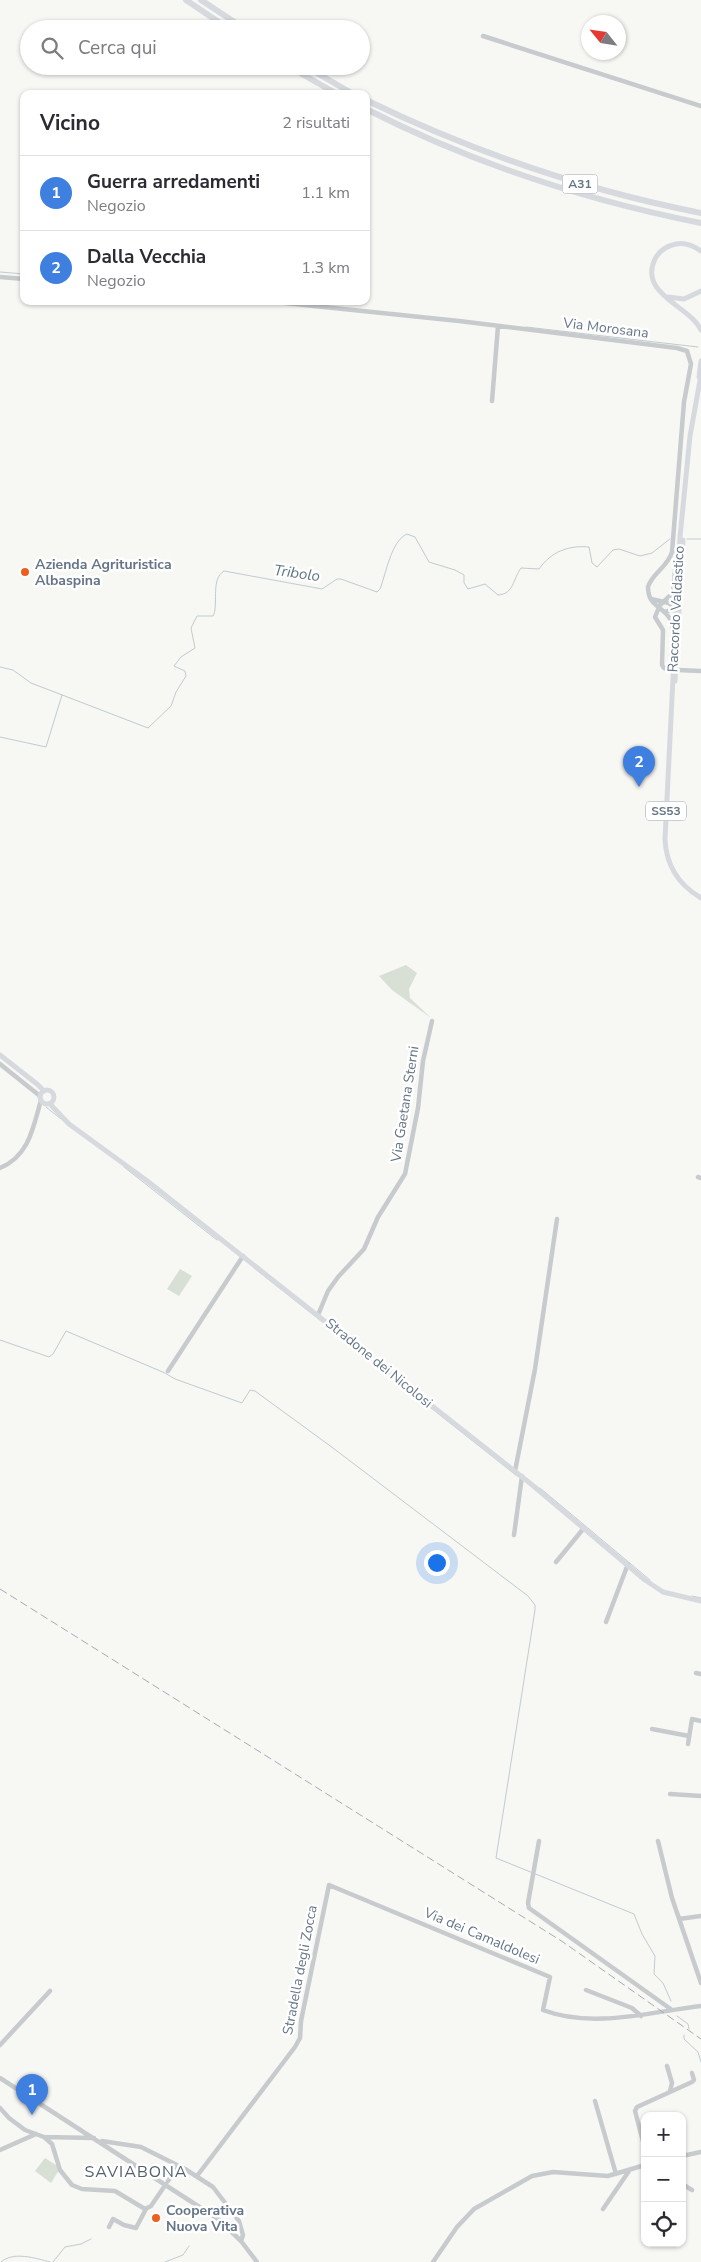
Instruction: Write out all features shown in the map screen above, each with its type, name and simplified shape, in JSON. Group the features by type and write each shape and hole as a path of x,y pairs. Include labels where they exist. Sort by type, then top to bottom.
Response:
{"highway":[{"path":"186,0 216,20"},
{"path":"201,0 231,20"},
{"path":"304,75 330,90"},
{"path":"320,75 346,90"},
{"name":"A31","path":"370,102 462,144 553,176 621,196 701,213"},
{"name":"A31","path":"370,111 430,139 518,174 612,203 701,225"}],"main road":[{"path":"701,251 689,245 679,243 668,246 660,252 654,261 652,272 656,286 663,295 691,316 701,330"},
{"path":"663,295 671,299 684,299 701,291"},
{"path":"699,390 701,361"},
{"path":"699,390 701,375"},
{"name":"Raccordo Valdastico","path":"699,390 693,413 680,538 666,850 670,864 678,878 686,888 701,898"},
{"name":"Raccordo Valdastico","path":"674,663 682,561 683,507"},
{"name":"Stradone dei Nicolosi","path":"0,1055 44,1091 48,1090 54,1094 54,1099 50,1104"},
{"path":"41,1098 44,1091"},
{"name":"Stradone dei Nicolosi","path":"41,1098 44,1103 50,1104 69,1124 146,1180 522,1476 645,1580 663,1592 701,1601"}],"street":[{"path":"482,36 701,106"},
{"path":"0,277 20,279"},
{"name":"Via Morosana","path":"303,305 677,348 689,354 691,364 683,417 672,552 667,563 650,581 647,589 650,598"},
{"path":"492,401 498,326"},
{"path":"669,670 663,668 661,664 663,630 655,618 658,609 674,592 680,538"},
{"path":"650,598 658,609 664,612 670,612 676,607 682,561"},
{"path":"650,598 676,607"},
{"path":"664,612 672,623 674,663"},
{"path":"678,670 701,671"},
{"name":"Via Gaetana Sterni","path":"318,1315 328,1291 338,1277 364,1249 378,1217 405,1174 418,1108 423,1061 432,1020"},
{"name":"Stradone dei Nicolosi","path":"0,1064 41,1098"},
{"path":"0,1168 18,1158 24,1150 41,1098"},
{"path":"515,1471 535,1369 557,1219"},
{"path":"168,1371 242,1256"},
{"path":"514,1535 522,1476"},
{"path":"556,1562 584,1528"},
{"path":"606,1622 628,1564"},
{"path":"688,1744 692,1719 701,1721"},
{"path":"652,1729 689,1736"},
{"path":"670,1794 701,1796"},
{"path":"540,1841 528,1903 529,1908 672,2010"},
{"path":"658,1841 679,1919 701,1983"},
{"name":"Via dei Camaldolesi","path":"329,1884 550,1977 543,2010 554,2014 584,2019 641,2016 701,2006"},
{"name":"Stradella degli Zocca","path":"197,2176 300,2038 301,2021 329,1884"},
{"path":"679,1919 701,1916"},
{"path":"586,1990 632,2008 641,2016"},
{"path":"0,2045 50,1991"},
{"path":"667,2066 672,2083 670,2091"},
{"path":"641,2134 635,2111 637,2107 692,2082 694,2080 692,2073"},
{"path":"0,2078 167,2182 218,2218 241,2240 257,2262"},
{"path":"595,2101 616,2174"},
{"path":"0,2108 9,2118 25,2130 44,2137 96,2139 142,2147 179,2166 213,2187 239,2221 243,2235 241,2240"},
{"path":"0,2150 36,2134"},
{"path":"44,2137 52,2144 60,2170 72,2185 82,2189 111,2190 146,2209"},
{"path":"686,2155 701,2152"},
{"path":"109,2227 113,2219 124,2225 136,2228 146,2209 151,2206 179,2166"},
{"path":"434,2262 460,2223 474,2209 532,2176 553,2172 608,2176 641,2167"},
{"path":"604,2209 629,2170"},
{"path":"686,2186 692,2190"}],"shaded area":[{"path":"406,965 417,973 409,989 410,998 431,1018 392,990 379,976"},
{"path":"180,1269 192,1276 179,1296 167,1289"},
{"path":"45,2158 59,2167 51,2183 35,2171"}],"waterway":[{"path":"0,272 20,274"},
{"path":"526,327 698,347"},
{"name":"Tribolo","path":"0,667 13,670 31,683 148,728 171,706 176,692 186,676 185,671 174,666 181,657 195,648 191,628 197,616 213,616 216,585 224,571 322,589 337,579 341,579 377,592 380,589 397,543 407,534 415,537 429,562 455,570 464,575 464,583 468,589 485,584 498,595 510,589 521,568 539,569 549,558 567,549 589,547 592,563 597,567 613,550 619,549 640,556 652,553 670,539"},
{"name":"Tribolo","path":"687,539 701,539"},
{"path":"0,737 46,747 62,695"},
{"path":"46,1107 61,1119"},
{"path":"124,1167 217,1240"},
{"path":"254,1268 517,1476"},
{"path":"0,1340 49,1357 53,1354 66,1331 175,1379 242,1403 250,1390 255,1391 528,1596 535,1605 535,1610 496,1858 634,1914 642,1934 655,1956 654,1974 663,1983 671,2001"},
{"path":"540,1488 650,1580"},
{"path":"692,1596 701,1598"},
{"path":"677,2016 688,2024 689,2029"},
{"path":"684,2035 684,2039 698,2052 701,2062"},
{"path":"53,2262 65,2247 81,2244 91,2239"},
{"path":"165,2262 183,2255 189,2246"},
{"path":"1,2262 18,2256 50,2262"}],"railway":[{"path":"0,1589 563,1942 701,2039"}],"place":[{"name":"Azienda Agrituristica Albaspina","path":"25,572"},
{"name":"Dalla Vecchia","path":"639,787"},
{"name":"Guerra arredamenti","path":"32,2115"},
{"name":"Cooperativa Nuova Vita","path":"156,2218"}],"district":[{"name":"SAVIABONA","path":"136,2172"}]}
